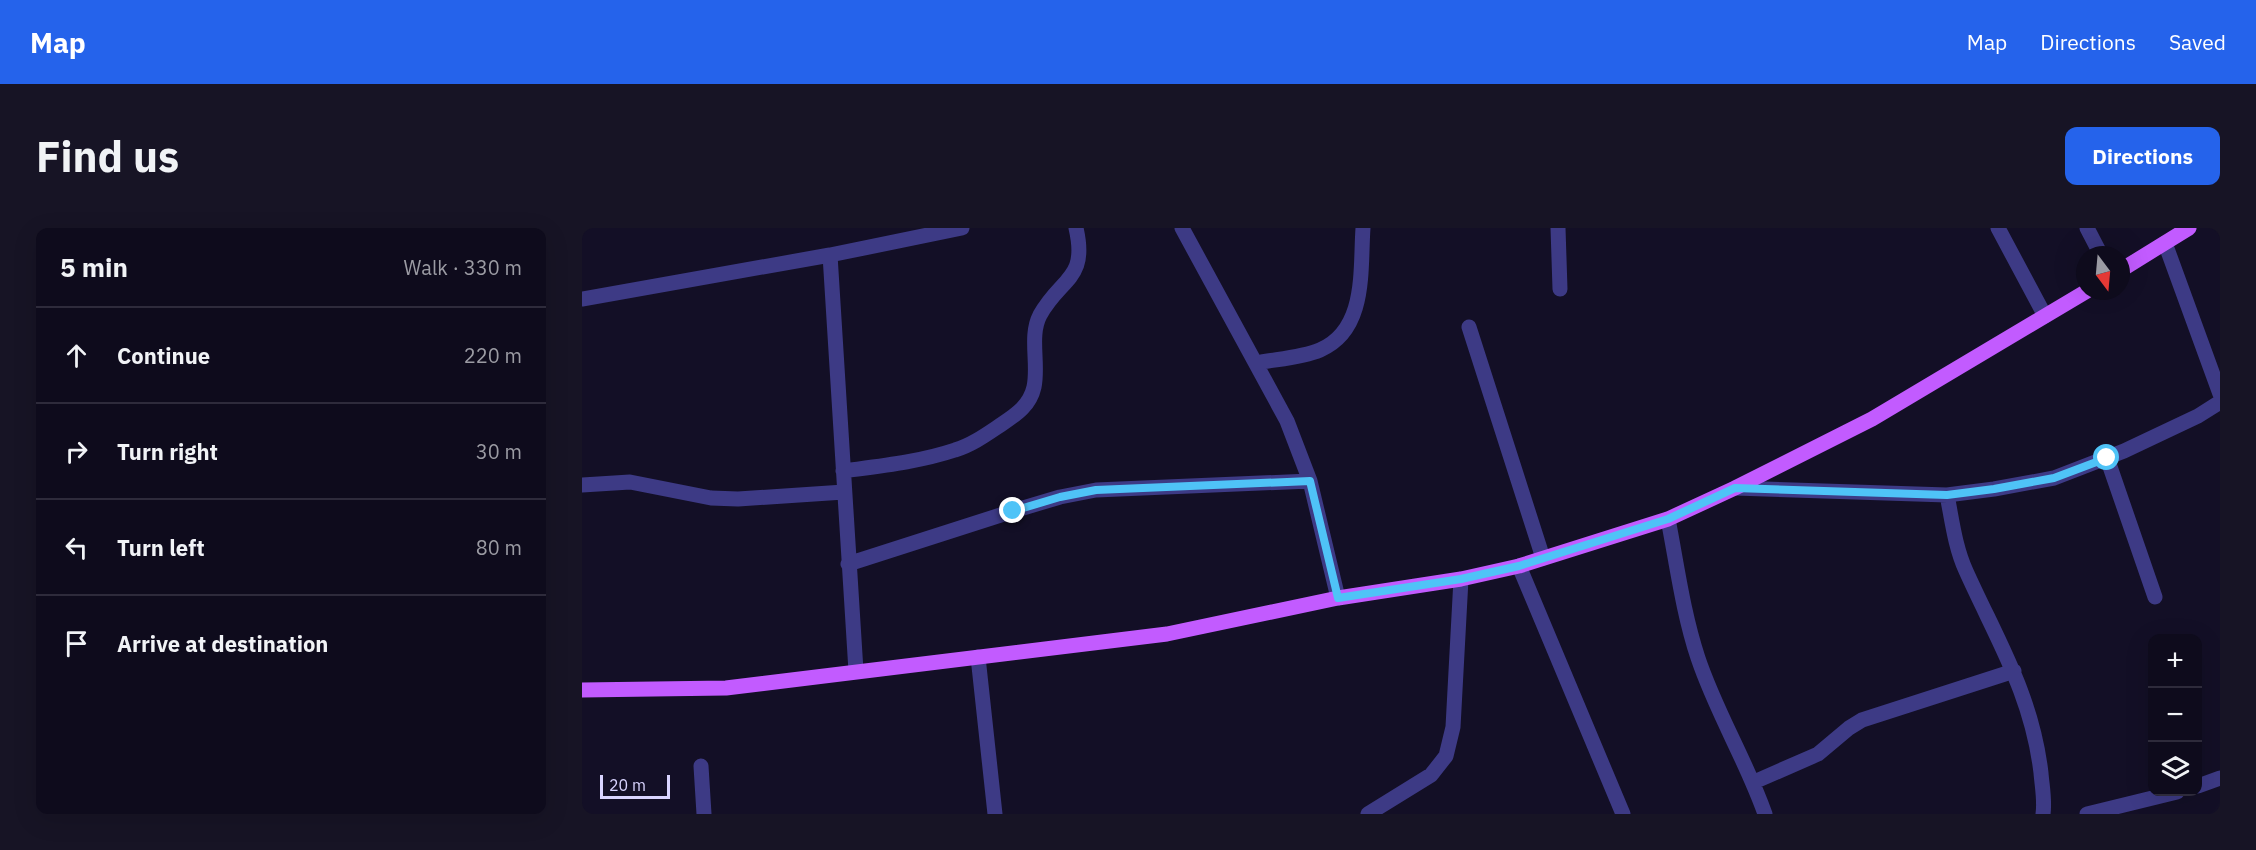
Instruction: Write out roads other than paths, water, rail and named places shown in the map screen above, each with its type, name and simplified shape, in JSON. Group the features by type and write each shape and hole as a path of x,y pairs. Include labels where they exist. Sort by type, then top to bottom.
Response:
{"main road":[{"path":"2130,264 2189,228"},
{"path":"582,690 726,687 1167,634 1338,598 1461,579 1519,566 1668,519 1735,488 1872,419 2076,298"}],"street":[{"path":"582,299 830,255 962,228"},
{"path":"843,471 913,460 957,450 978,440 1018,413 1028,403 1034,386 1035,332 1039,316 1076,271 1080,257 1076,228"},
{"path":"1182,228 1287,420 1310,481 1338,598"},
{"path":"1256,363 1318,351 1342,335 1352,318 1359,294 1363,228"},
{"path":"1558,228 1560,289"},
{"path":"1998,228 2045,316"},
{"path":"2087,228 2096,246"},
{"path":"2165,243 2220,394"},
{"path":"830,255 856,671"},
{"path":"1469,327 1543,558"},
{"path":"1735,488 1947,495 1994,489 2054,478 2107,458 2198,416 2220,402"},
{"path":"2107,458 2155,597"},
{"path":"848,564 1013,511 1060,497 1096,490 1310,481"},
{"path":"582,486 630,482 711,498 738,499 844,492"},
{"path":"1947,495 1955,536 1966,570 2022,690 2040,765 2043,814"},
{"path":"1668,519 1698,656 1709,688 1754,783 1765,814"},
{"path":"1519,566 1623,814"},
{"path":"1368,814 1431,775 1446,756 1453,727 1461,579"},
{"path":"978,657 995,814"},
{"path":"1754,783 1818,754 1862,720 2014,671"},
{"path":"701,766 704,814"},
{"path":"2202,785 2220,778"},
{"path":"2087,814 2161,796"}]}
